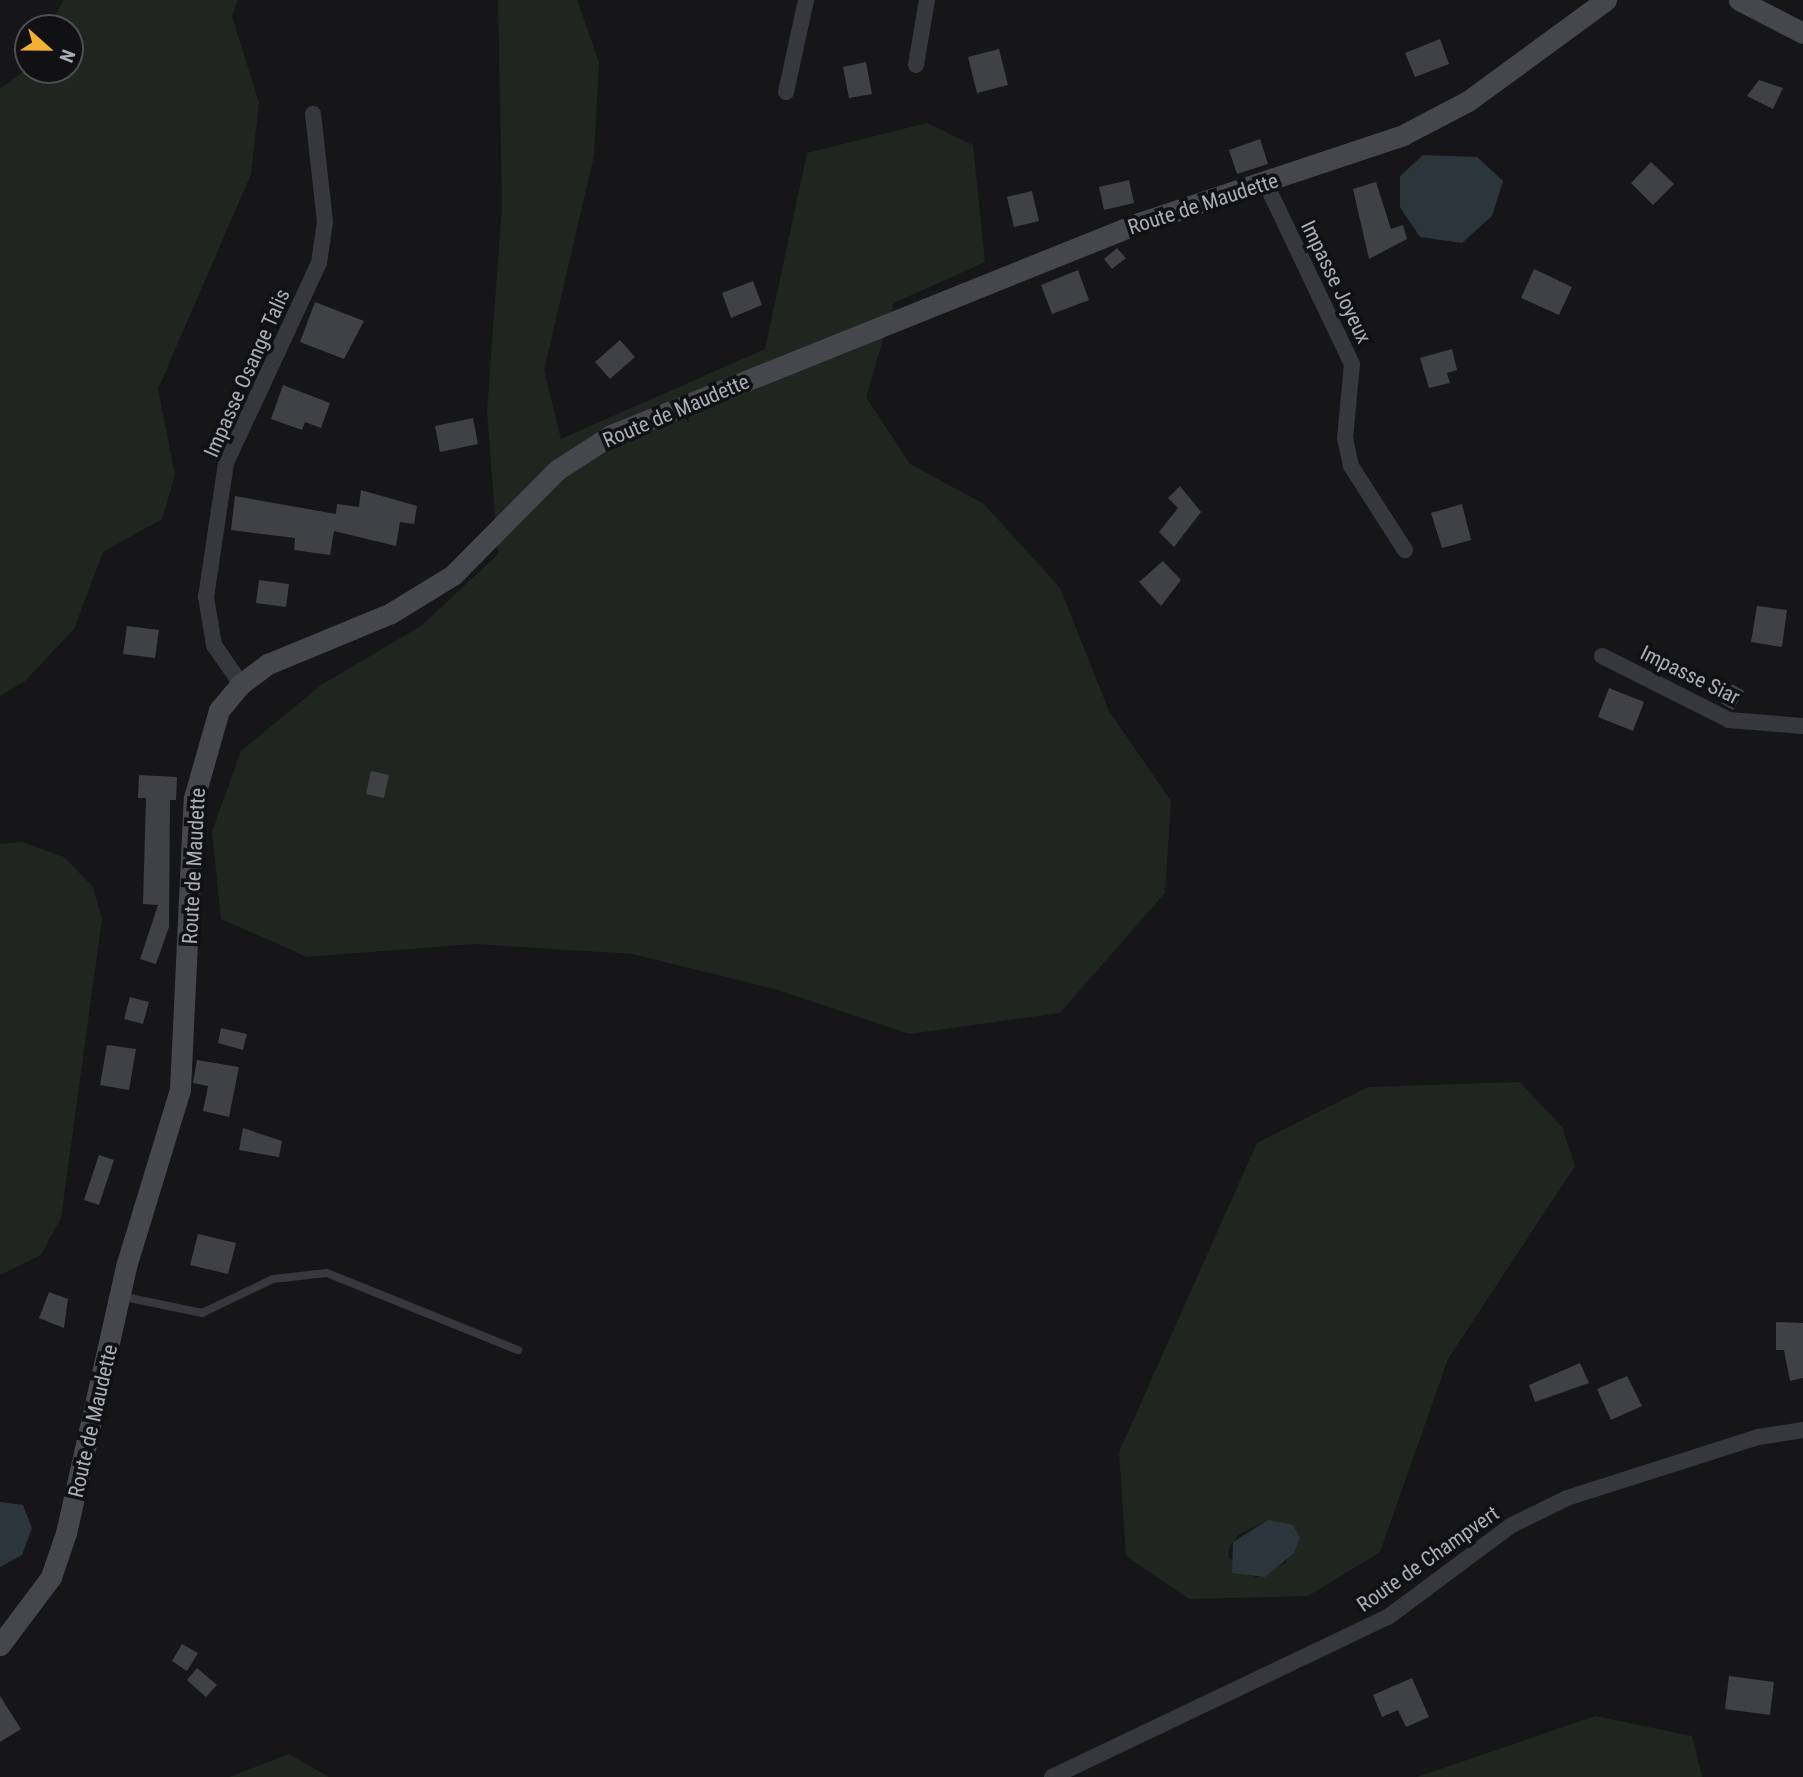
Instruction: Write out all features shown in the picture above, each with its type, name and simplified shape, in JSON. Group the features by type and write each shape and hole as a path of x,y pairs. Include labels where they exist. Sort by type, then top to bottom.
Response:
{"street":[{"path":"786,92 806,0"},
{"path":"916,65 927,0"},
{"name":"Route de Maudette","path":"4,1634 51,1577 66,1533 120,1296 180,1090 194,798 219,710 241,684 268,664 391,613 453,575 557,470 611,435 1139,223 1267,186 1402,135 1468,102 1606,0"},
{"path":"1740,0 1798,29"},
{"path":"1779,0 1798,29"},
{"name":"Impasse Osange Talis","path":"241,684 214,645 206,597 226,463 319,263 325,222 313,114"},
{"name":"Impasse Joyeux","path":"1267,186 1352,364 1345,438 1351,466 1405,551"},
{"name":"Impasse Siar","path":"1602,656 1730,720 1803,726"},
{"name":"Route de Champvert","path":"1052,1777 1388,1617 1512,1525 1567,1498 1758,1437 1803,1430"}],"lane":[{"path":"120,1296 202,1313 273,1279 327,1273 518,1350"}],"shaded area":[{"path":"63,0 238,0 232,16 259,103 251,174 158,389 175,475 162,519 103,552 74,629 25,681 0,696 0,89 14,78 14,84 84,84 84,14 56,14"},
{"path":"498,0 577,0 599,62 594,156 544,370 561,439 765,349 807,153 927,123 973,145 985,262 894,303 866,397 910,464 984,504 1060,588 1109,711 1171,801 1165,893 1060,1013 909,1034 778,990 633,954 474,944 307,957 221,919 212,832 241,751 321,685 421,626 498,554 487,411 502,206"},
{"path":"1423,155 1477,157 1503,181 1492,216 1462,243 1420,237 1400,207 1400,176"},
{"path":"22,842 64,857 93,887 102,919 61,1218 41,1255 0,1275 0,844"},
{"path":"1520,1082 1562,1127 1575,1166 1448,1359 1380,1552 1308,1596 1189,1599 1126,1556 1119,1452 1257,1143 1368,1087","holes":["1268,1520 1287,1562 1256,1578 1228,1557 1230,1546 1238,1535"]},
{"path":"0,1502 23,1505 32,1528 22,1555 0,1567"},
{"path":"1268,1520 1293,1525 1300,1538 1294,1553 1265,1577 1232,1573 1233,1542"},
{"path":"1595,1716 1692,1736 1702,1777 1417,1777"},
{"path":"289,1754 329,1777 229,1777"}],"building":[{"path":"1440,39 1449,64 1415,77 1405,53"},
{"path":"999,49 1008,85 977,93 968,57"},
{"path":"866,62 872,94 849,98 843,67"},
{"path":"1759,80 1783,88 1773,109 1747,96"},
{"path":"1260,139 1268,164 1237,174 1229,150"},
{"path":"1651,162 1674,184 1653,205 1631,183"},
{"path":"1129,180 1134,203 1104,210 1099,187"},
{"path":"1376,182 1391,229 1403,225 1407,239 1369,259 1353,189"},
{"path":"1032,191 1039,221 1014,227 1007,197"},
{"path":"1117,248 1126,258 1112,269 1104,259"},
{"path":"1534,269 1572,287 1559,315 1521,298"},
{"path":"1078,270 1089,300 1052,314 1041,285"},
{"path":"753,281 762,305 731,318 722,293"},
{"path":"315,302 364,321 344,359 300,342"},
{"path":"620,340 635,357 610,379 595,362"},
{"path":"1452,349 1457,370 1447,373 1450,383 1429,388 1420,358"},
{"path":"283,385 330,403 321,428 305,422 302,430 271,419"},
{"path":"473,418 478,444 440,452 435,426"},
{"path":"1180,486 1201,512 1174,547 1159,532 1178,508 1168,498"},
{"path":"361,490 417,506 414,524 400,522 396,546 334,531 330,555 294,550 295,538 231,530 235,496 336,514 337,504 359,507"},
{"path":"1462,504 1471,540 1442,548 1431,513"},
{"path":"1163,561 1181,580 1161,606 1139,582"},
{"path":"259,580 289,584 286,607 256,603"},
{"path":"1757,606 1787,610 1782,647 1751,642"},
{"path":"127,626 159,630 155,658 123,654"},
{"path":"1732,684 1744,691 1733,710 1721,703"},
{"path":"1609,688 1644,702 1633,731 1598,717"},
{"path":"371,771 389,775 384,798 366,794"},
{"path":"139,775 177,777 176,800 170,800 169,927 156,964 140,959 158,905 143,904 146,798 138,798"},
{"path":"130,997 149,1002 143,1024 124,1019"},
{"path":"221,1028 247,1034 243,1050 218,1043"},
{"path":"107,1045 136,1049 129,1090 100,1085"},
{"path":"197,1060 239,1067 229,1117 203,1111 208,1086 193,1083"},
{"path":"243,1128 282,1141 279,1157 239,1150"},
{"path":"99,1155 114,1160 99,1205 84,1200"},
{"path":"198,1234 236,1243 228,1274 190,1265"},
{"path":"49,1292 68,1299 64,1328 39,1318"},
{"path":"1776,1322 1803,1323 1803,1378 1790,1381 1784,1350 1776,1350"},
{"path":"1580,1363 1589,1383 1535,1402 1529,1385"},
{"path":"1627,1376 1642,1406 1611,1420 1597,1389"},
{"path":"182,1644 198,1653 187,1671 172,1661"},
{"path":"197,1668 217,1685 206,1697 187,1680"},
{"path":"1729,1676 1774,1682 1770,1715 1725,1709"},
{"path":"1412,1678 1429,1717 1406,1727 1398,1710 1382,1717 1373,1695"},
{"path":"0,1696 21,1729 0,1742"}]}
